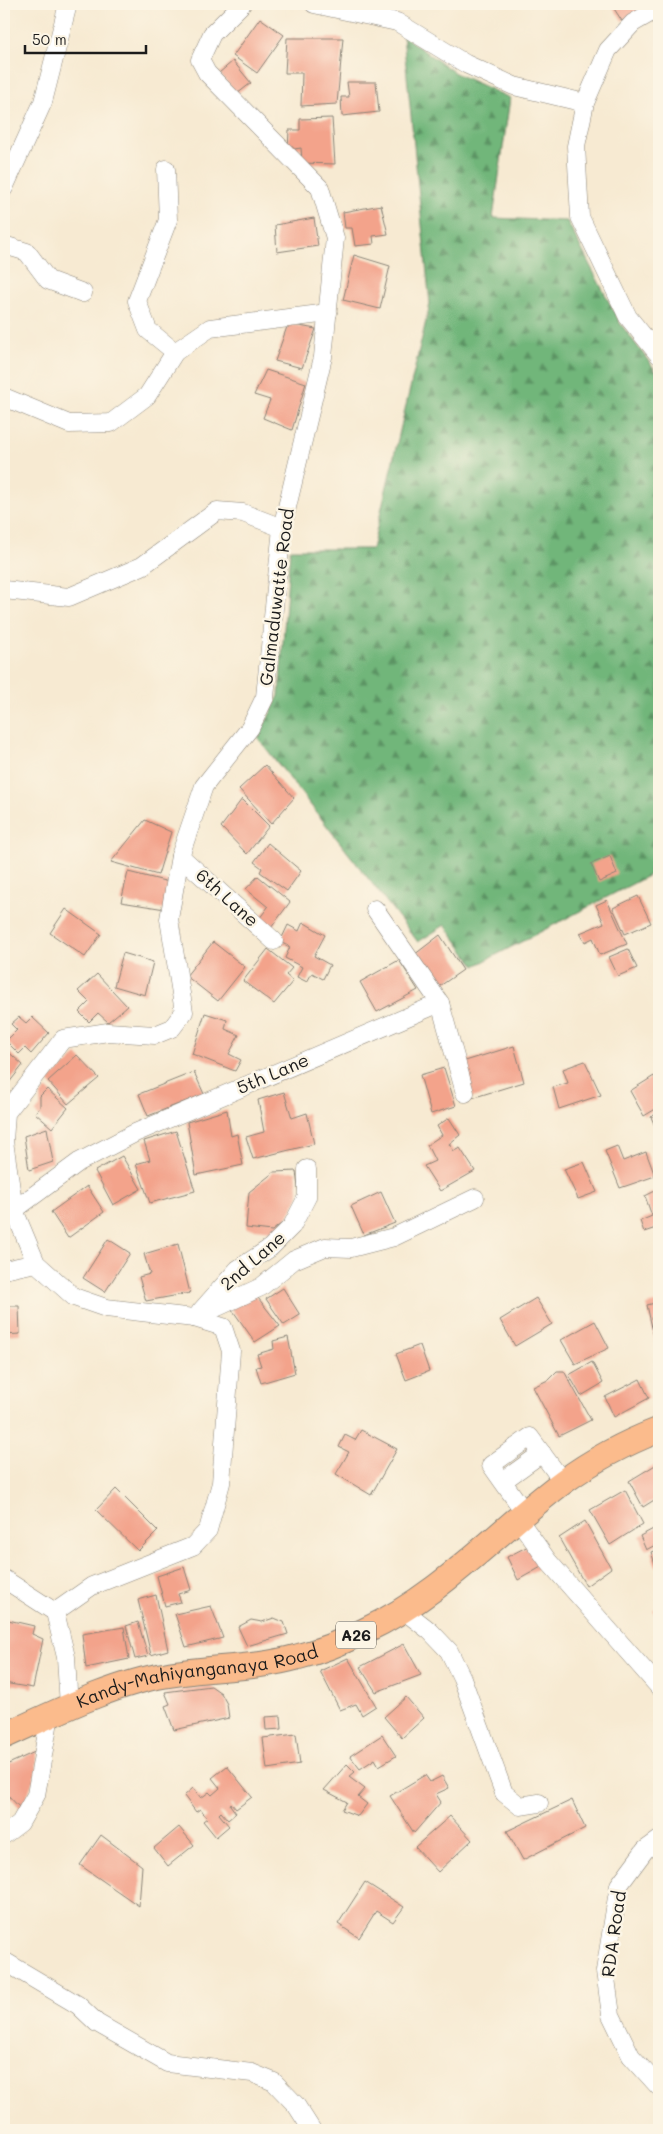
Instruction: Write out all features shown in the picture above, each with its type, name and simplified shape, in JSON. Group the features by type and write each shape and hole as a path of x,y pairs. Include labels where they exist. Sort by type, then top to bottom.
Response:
{"highway":[{"name":"Kandy-Mahiyanganaya Road","path":"4,1736 60,1711 117,1689 165,1675 296,1658 331,1647 366,1631 403,1610 446,1581 563,1482 629,1441 659,1430"}],"street":[{"path":"4,188 43,102 68,4"},
{"name":"Galmaduwatte Road","path":"55,1612 92,1586 193,1546 208,1530 221,1483 231,1351 223,1328 194,1318 106,1308 74,1297 36,1263 9,1208 4,1141 6,1113 63,1039 108,1032 155,1035 172,1028 184,1012 170,919 180,856 204,786 250,728 265,697 282,528 323,357 335,238 320,188 207,73 200,60 212,34 242,4"},
{"path":"314,4 397,22 466,64 514,86 585,103"},
{"path":"659,8 633,23 608,50 585,103 576,146 580,217 628,317 659,355"},
{"path":"166,169 168,220 137,301 148,330 175,352"},
{"path":"4,245 27,252 48,280 83,293"},
{"path":"4,396 69,424 111,423 147,396 175,352 210,328 328,313"},
{"path":"4,590 70,597 142,566 217,511 242,512 282,528"},
{"name":"6th Lane","path":"180,856 274,940"},
{"path":"375,909 440,1003 465,1093"},
{"name":"5th Lane","path":"9,1208 79,1162 135,1133 440,1003"},
{"name":"2nd Lane","path":"194,1318 238,1269 270,1248 292,1226 307,1197 307,1169"},
{"path":"194,1318 261,1287 294,1260 317,1250 325,1247 351,1248 394,1238 475,1198"},
{"path":"4,1270 36,1263"},
{"path":"563,1482 530,1436 491,1465 548,1561 659,1687"},
{"path":"4,1579 55,1612 66,1656 60,1711 36,1795 20,1823 4,1835"},
{"path":"403,1610 430,1631 449,1651 462,1678 504,1793 520,1806 539,1803"},
{"name":"RDA Road","path":"659,1840 645,1850 619,1885 604,1971 610,2015 631,2056 659,2087"},
{"path":"4,1962 78,2005 97,2023 167,2063 252,2073 274,2082 296,2105 312,2130"}],"green space":[{"path":"403,36 455,73 510,98 493,218 567,221 620,323 659,375 659,870 475,966 445,925 418,942 258,738 279,696 290,549 372,549 430,304"}],"building":[{"path":"611,4 648,4 622,21"},
{"path":"260,18 284,35 257,73 233,56"},
{"path":"287,38 343,38 337,104 301,106 302,73 285,73"},
{"path":"233,61 251,83 237,94 219,73"},
{"path":"347,82 376,82 379,112 342,116 341,97 349,97"},
{"path":"332,118 335,164 302,163 301,148 288,150 289,130 300,130 300,119"},
{"path":"381,205 388,234 373,236 374,244 355,246 352,228 345,228 343,212"},
{"path":"314,218 318,246 277,252 275,225"},
{"path":"354,255 390,266 380,309 343,300"},
{"path":"288,324 316,329 302,368 275,361"},
{"path":"266,370 306,383 292,430 263,418 270,400 254,395"},
{"path":"265,765 294,798 271,824 239,789"},
{"path":"242,799 269,826 247,854 221,827"},
{"path":"145,820 171,832 158,875 111,862"},
{"path":"268,843 301,871 287,891 260,872 262,868 254,862"},
{"path":"610,856 617,874 599,882 591,864"},
{"path":"128,872 169,882 165,909 121,902"},
{"path":"258,876 290,902 271,928 259,919 268,907 246,889"},
{"path":"638,896 651,923 625,934 613,908"},
{"path":"607,900 627,944 600,955 593,938 585,942 580,933 604,923 596,905"},
{"path":"66,909 101,934 85,957 50,933"},
{"path":"303,922 325,935 314,956 330,965 323,979 312,973 307,982 297,977 302,967 285,958 290,947 280,942 288,925 299,931"},
{"path":"440,935 463,970 437,988 414,955"},
{"path":"213,942 245,967 218,1001 186,976"},
{"path":"268,949 292,968 286,975 293,981 274,1004 243,981"},
{"path":"628,949 637,968 618,976 609,957"},
{"path":"123,953 153,962 145,995 114,986"},
{"path":"399,960 418,990 377,1012 360,982"},
{"path":"97,974 127,1006 108,1022 98,1013 89,1022 79,1012 89,1002 78,991"},
{"path":"205,1013 227,1020 225,1029 239,1035 229,1054 241,1060 235,1071 192,1054"},
{"path":"19,1017 26,1023 32,1017 49,1033 31,1054 25,1048 19,1054 6,1041 17,1030 11,1024"},
{"path":"514,1046 524,1082 472,1098 462,1062"},
{"path":"4,1048 23,1065 8,1084 4,1080"},
{"path":"77,1055 99,1078 68,1104 48,1081"},
{"path":"585,1061 601,1095 559,1109 553,1087 568,1083 563,1069"},
{"path":"444,1068 456,1106 431,1114 420,1075"},
{"path":"194,1072 204,1094 148,1116 139,1094"},
{"path":"654,1076 659,1085 659,1107 644,1116 630,1091"},
{"path":"47,1089 68,1108 52,1128 35,1113 40,1107 40,1096"},
{"path":"284,1092 292,1118 307,1113 314,1144 253,1159 246,1137 264,1132 258,1100"},
{"path":"227,1110 231,1136 237,1134 243,1165 196,1175 187,1122"},
{"path":"659,1112 659,1135 651,1117"},
{"path":"449,1118 460,1135 449,1144 454,1151 460,1148 475,1171 440,1191 424,1166 435,1161 427,1145 442,1135 437,1126"},
{"path":"47,1128 53,1162 29,1170 24,1136"},
{"path":"176,1131 195,1191 150,1203 136,1164 150,1160 144,1141"},
{"path":"617,1146 623,1161 646,1152 655,1176 620,1188 605,1151"},
{"path":"122,1156 141,1189 113,1205 95,1171"},
{"path":"584,1162 597,1192 578,1199 564,1169"},
{"path":"296,1171 299,1196 286,1220 272,1231 246,1228 249,1192 274,1172"},
{"path":"87,1186 104,1212 68,1238 51,1212"},
{"path":"659,1189 659,1227 644,1232 640,1221 652,1216 645,1196"},
{"path":"381,1192 395,1223 364,1235 351,1206"},
{"path":"108,1239 130,1253 105,1292 83,1278"},
{"path":"178,1244 190,1293 146,1301 139,1277 150,1274 144,1254"},
{"path":"283,1288 300,1315 284,1325 266,1299"},
{"path":"255,1294 280,1326 255,1342 231,1308"},
{"path":"536,1298 552,1324 515,1346 500,1320"},
{"path":"659,1302 659,1355 658,1355 647,1305"},
{"path":"4,1306 19,1306 20,1334 4,1335"},
{"path":"595,1321 609,1348 575,1364 561,1340"},
{"path":"288,1337 295,1373 261,1383 256,1367 261,1366 257,1354 274,1349 273,1341"},
{"path":"420,1345 429,1371 406,1380 396,1354"},
{"path":"592,1362 603,1383 581,1396 569,1375"},
{"path":"557,1371 564,1371 591,1420 559,1436 533,1387 548,1380"},
{"path":"640,1379 649,1398 614,1417 605,1397"},
{"path":"361,1430 397,1449 371,1495 336,1474 349,1452 339,1447 345,1435 355,1440"},
{"path":"657,1464 659,1468 659,1497 643,1507 629,1481"},
{"path":"116,1489 158,1531 138,1551 96,1510"},
{"path":"625,1490 643,1524 610,1545 590,1510"},
{"path":"585,1521 611,1568 586,1586 559,1538"},
{"path":"659,1526 659,1543 646,1550 640,1536"},
{"path":"532,1544 543,1566 518,1580 507,1557"},
{"path":"659,1549 659,1575 651,1552"},
{"path":"184,1567 191,1590 178,1594 181,1602 165,1606 157,1576"},
{"path":"156,1595 168,1650 151,1655 138,1600"},
{"path":"211,1606 223,1638 186,1647 175,1614"},
{"path":"659,1607 659,1626 653,1610"},
{"path":"274,1618 284,1622 288,1634 247,1646 238,1627 251,1620 262,1622"},
{"path":"4,1619 34,1626 32,1634 43,1639 33,1688 4,1683"},
{"path":"138,1622 148,1656 135,1659 126,1626"},
{"path":"124,1627 129,1659 86,1668 82,1634"},
{"path":"404,1644 421,1675 376,1692 360,1667"},
{"path":"348,1658 376,1706 362,1715 356,1704 340,1710 320,1671"},
{"path":"211,1686 221,1693 227,1704 229,1718 174,1730 165,1706 170,1704 165,1692"},
{"path":"406,1697 424,1718 402,1738 384,1717"},
{"path":"281,1716 282,1729 266,1730 265,1717"},
{"path":"296,1734 300,1764 267,1769 263,1738"},
{"path":"382,1735 396,1756 379,1766 375,1759 360,1769 350,1756"},
{"path":"37,1751 37,1770 22,1810 4,1791 4,1766"},
{"path":"347,1764 355,1772 349,1777 365,1789 358,1797 367,1804 358,1816 342,1810 347,1802 324,1790"},
{"path":"227,1766 252,1797 236,1809 231,1803 230,1805 236,1813 228,1820 221,1812 219,1814 229,1826 216,1837 203,1821 207,1818 200,1809 196,1812 184,1796 193,1788 201,1798 209,1792 212,1795 220,1788 212,1778"},
{"path":"425,1775 430,1782 442,1776 449,1788 436,1794 441,1802 414,1833 390,1796"},
{"path":"572,1800 585,1828 523,1860 507,1831"},
{"path":"450,1816 472,1840 438,1872 415,1847"},
{"path":"179,1827 194,1845 168,1866 154,1848"},
{"path":"101,1835 142,1866 139,1906 80,1865"},
{"path":"365,1882 404,1907 393,1922 376,1911 359,1938 338,1924"}]}
